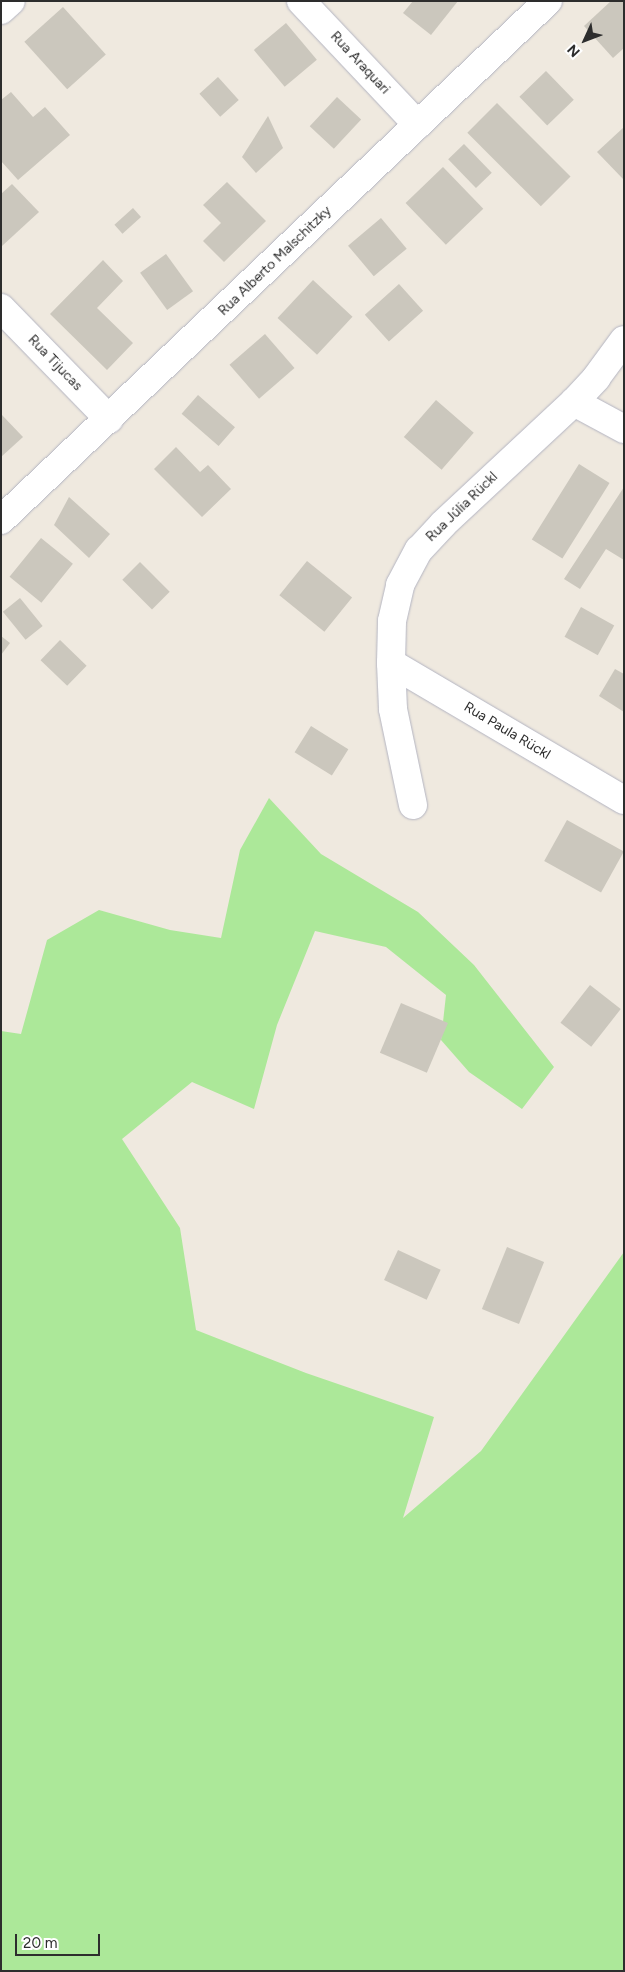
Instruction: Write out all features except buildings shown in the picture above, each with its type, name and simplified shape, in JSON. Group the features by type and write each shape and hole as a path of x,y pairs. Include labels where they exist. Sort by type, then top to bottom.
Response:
{"street":[{"path":"1,10 11,1"},
{"name":"Rua Araquari","path":"302,1 418,125"},
{"name":"Rua Alberto Malschitzky","path":"1,520 548,1"},
{"name":"Rua Tijucas","path":"1,308 109,419"},
{"name":"Rua Júlia Rückl","path":"413,805 393,709 392,621 400,585 419,550 443,524 574,402 596,378 624,340"},
{"path":"574,402 624,430"},
{"name":"Rua Paula Rückl","path":"391,663 624,800"}],"green space":[{"path":"269,798 321,854 418,912 474,965 554,1067 522,1109 469,1072 441,1040 446,995 386,947 315,931 277,1025 254,1109 192,1082 122,1139 180,1228 196,1330 306,1373 434,1417 403,1518 481,1451 624,1252 624,1971 1,1971 1,1031 21,1034 47,940 99,910 170,930 221,938 240,850"}]}
